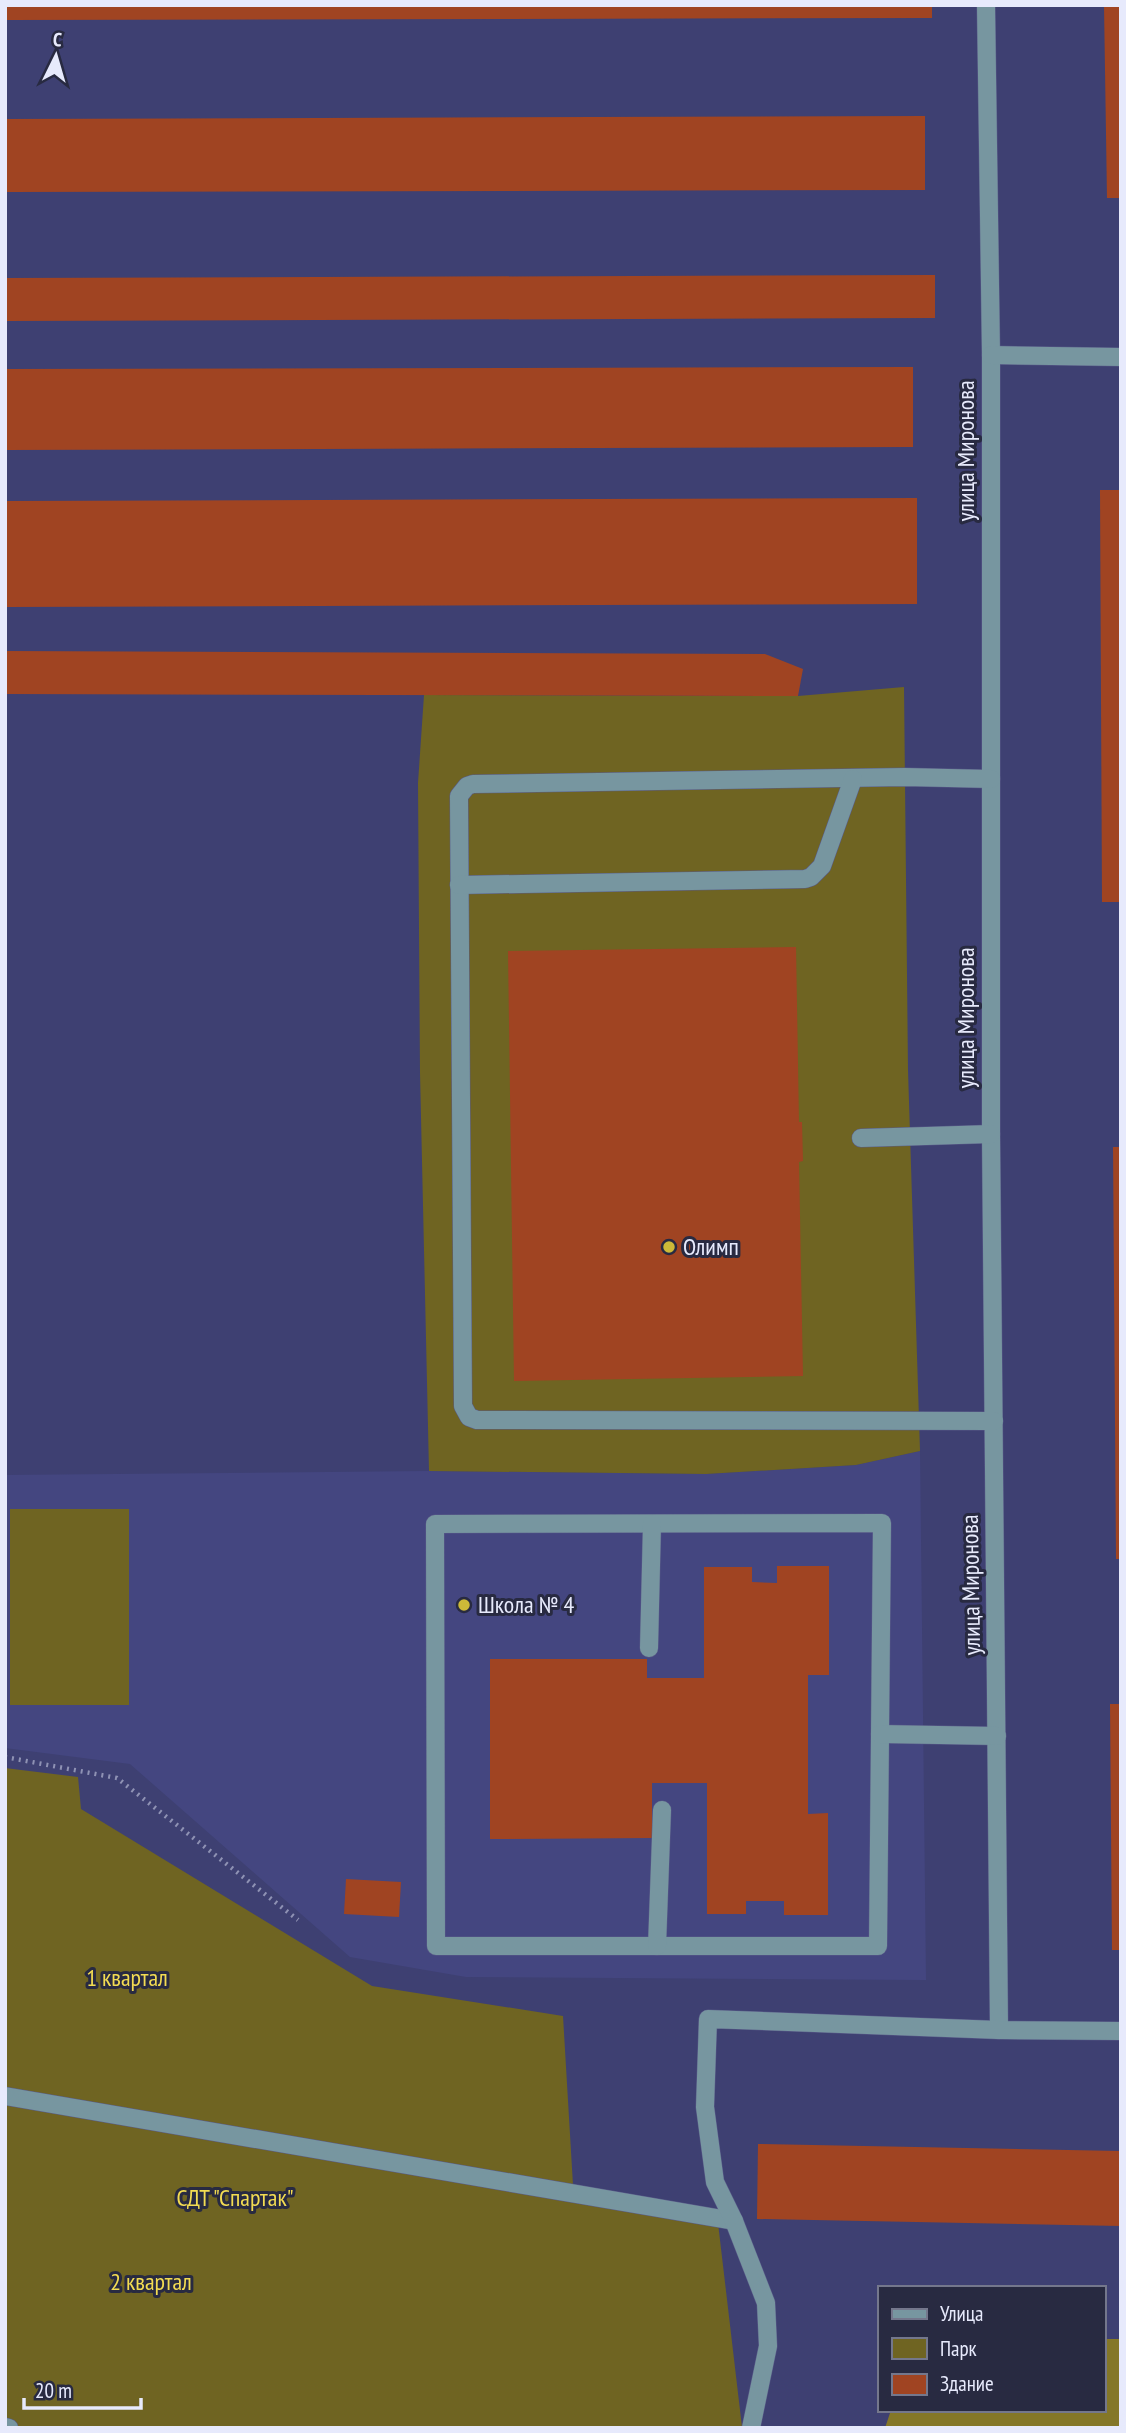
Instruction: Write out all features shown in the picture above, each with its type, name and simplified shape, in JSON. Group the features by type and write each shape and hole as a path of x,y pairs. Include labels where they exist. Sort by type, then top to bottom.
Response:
{"street":[{"name":"улица Миронова","path":"986,5 991,355 991,1134 999,2030"},
{"path":"991,355 1121,357"},
{"path":"991,779 905,777 473,784 467,786 459,796 459,885 463,1406 470,1417 477,1420 994,1420"},
{"path":"459,885 805,879 822,866 853,779"},
{"path":"861,1138 991,1134"},
{"path":"882,1523 878,1946 436,1946 435,1524 652,1524 882,1523"},
{"path":"649,1648 652,1524"},
{"path":"880,1734 997,1736"},
{"path":"657,1946 662,1810"},
{"path":"751,2428 768,2346 766,2303 734,2221 715,2182 705,2107 708,2019 999,2030 1121,2031"},
{"path":"5,2096 734,2221"}],"path":[{"path":"5,1757 117,1778 298,1920"}],"shaded area":[{"name":"Школа № 4","path":"920,1451 926,1980 466,1977 350,1957 130,1764 5,1748 5,1475 429,1471 706,1474 856,1465"},
{"path":"1105,2339 1121,2339 1121,2428 885,2428 890,2412 1105,2412"}],"green space":[{"name":"Олимп","path":"904,687 908,1070 920,1451 856,1465 706,1474 429,1471 420,1073 418,783 424,695 798,696"},
{"path":"10,1509 129,1509 129,1705 10,1705"},
{"name":"СДТ \"Спартак\"","path":"5,1768 78,1777 81,1809 372,1986 563,2016 573,2185 718,2223 742,2427 746,2428 5,2428"}],"building":[{"path":"5,5 932,5 932,18 5,20"},
{"path":"1104,5 1121,5 1121,198 1107,198"},
{"path":"925,116 925,190 5,192 5,119"},
{"path":"935,275 935,318 5,321 5,278"},
{"path":"913,367 913,447 5,450 5,369"},
{"path":"1100,490 1121,490 1121,902 1102,902"},
{"path":"917,498 917,604 5,607 5,501"},
{"path":"5,651 765,654 803,669 798,696 5,694"},
{"name":"Олимп","path":"796,947 799,1122 802,1122 803,1161 799,1162 803,1376 514,1381 508,951"},
{"path":"1113,1147 1121,1147 1121,1559 1116,1559"},
{"path":"777,1566 829,1566 829,1675 808,1675 808,1814 828,1813 828,1915 784,1915 784,1901 746,1901 746,1914 707,1914 707,1783 652,1783 652,1838 490,1839 490,1659 647,1659 647,1678 704,1678 704,1567 752,1567 752,1582 777,1583"},
{"path":"1110,1704 1121,1704 1121,1950 1112,1950"},
{"path":"346,1879 401,1882 399,1917 344,1914"},
{"path":"758,2144 1121,2151 1121,2226 757,2219"}],"place":[{"name":"Олимп","path":"669,1247"},
{"name":"Школа № 4","path":"464,1605"}],"park label":[{"name":"1 квартал","path":"127,1978"},
{"name":"2 квартал","path":"151,2282"}]}
